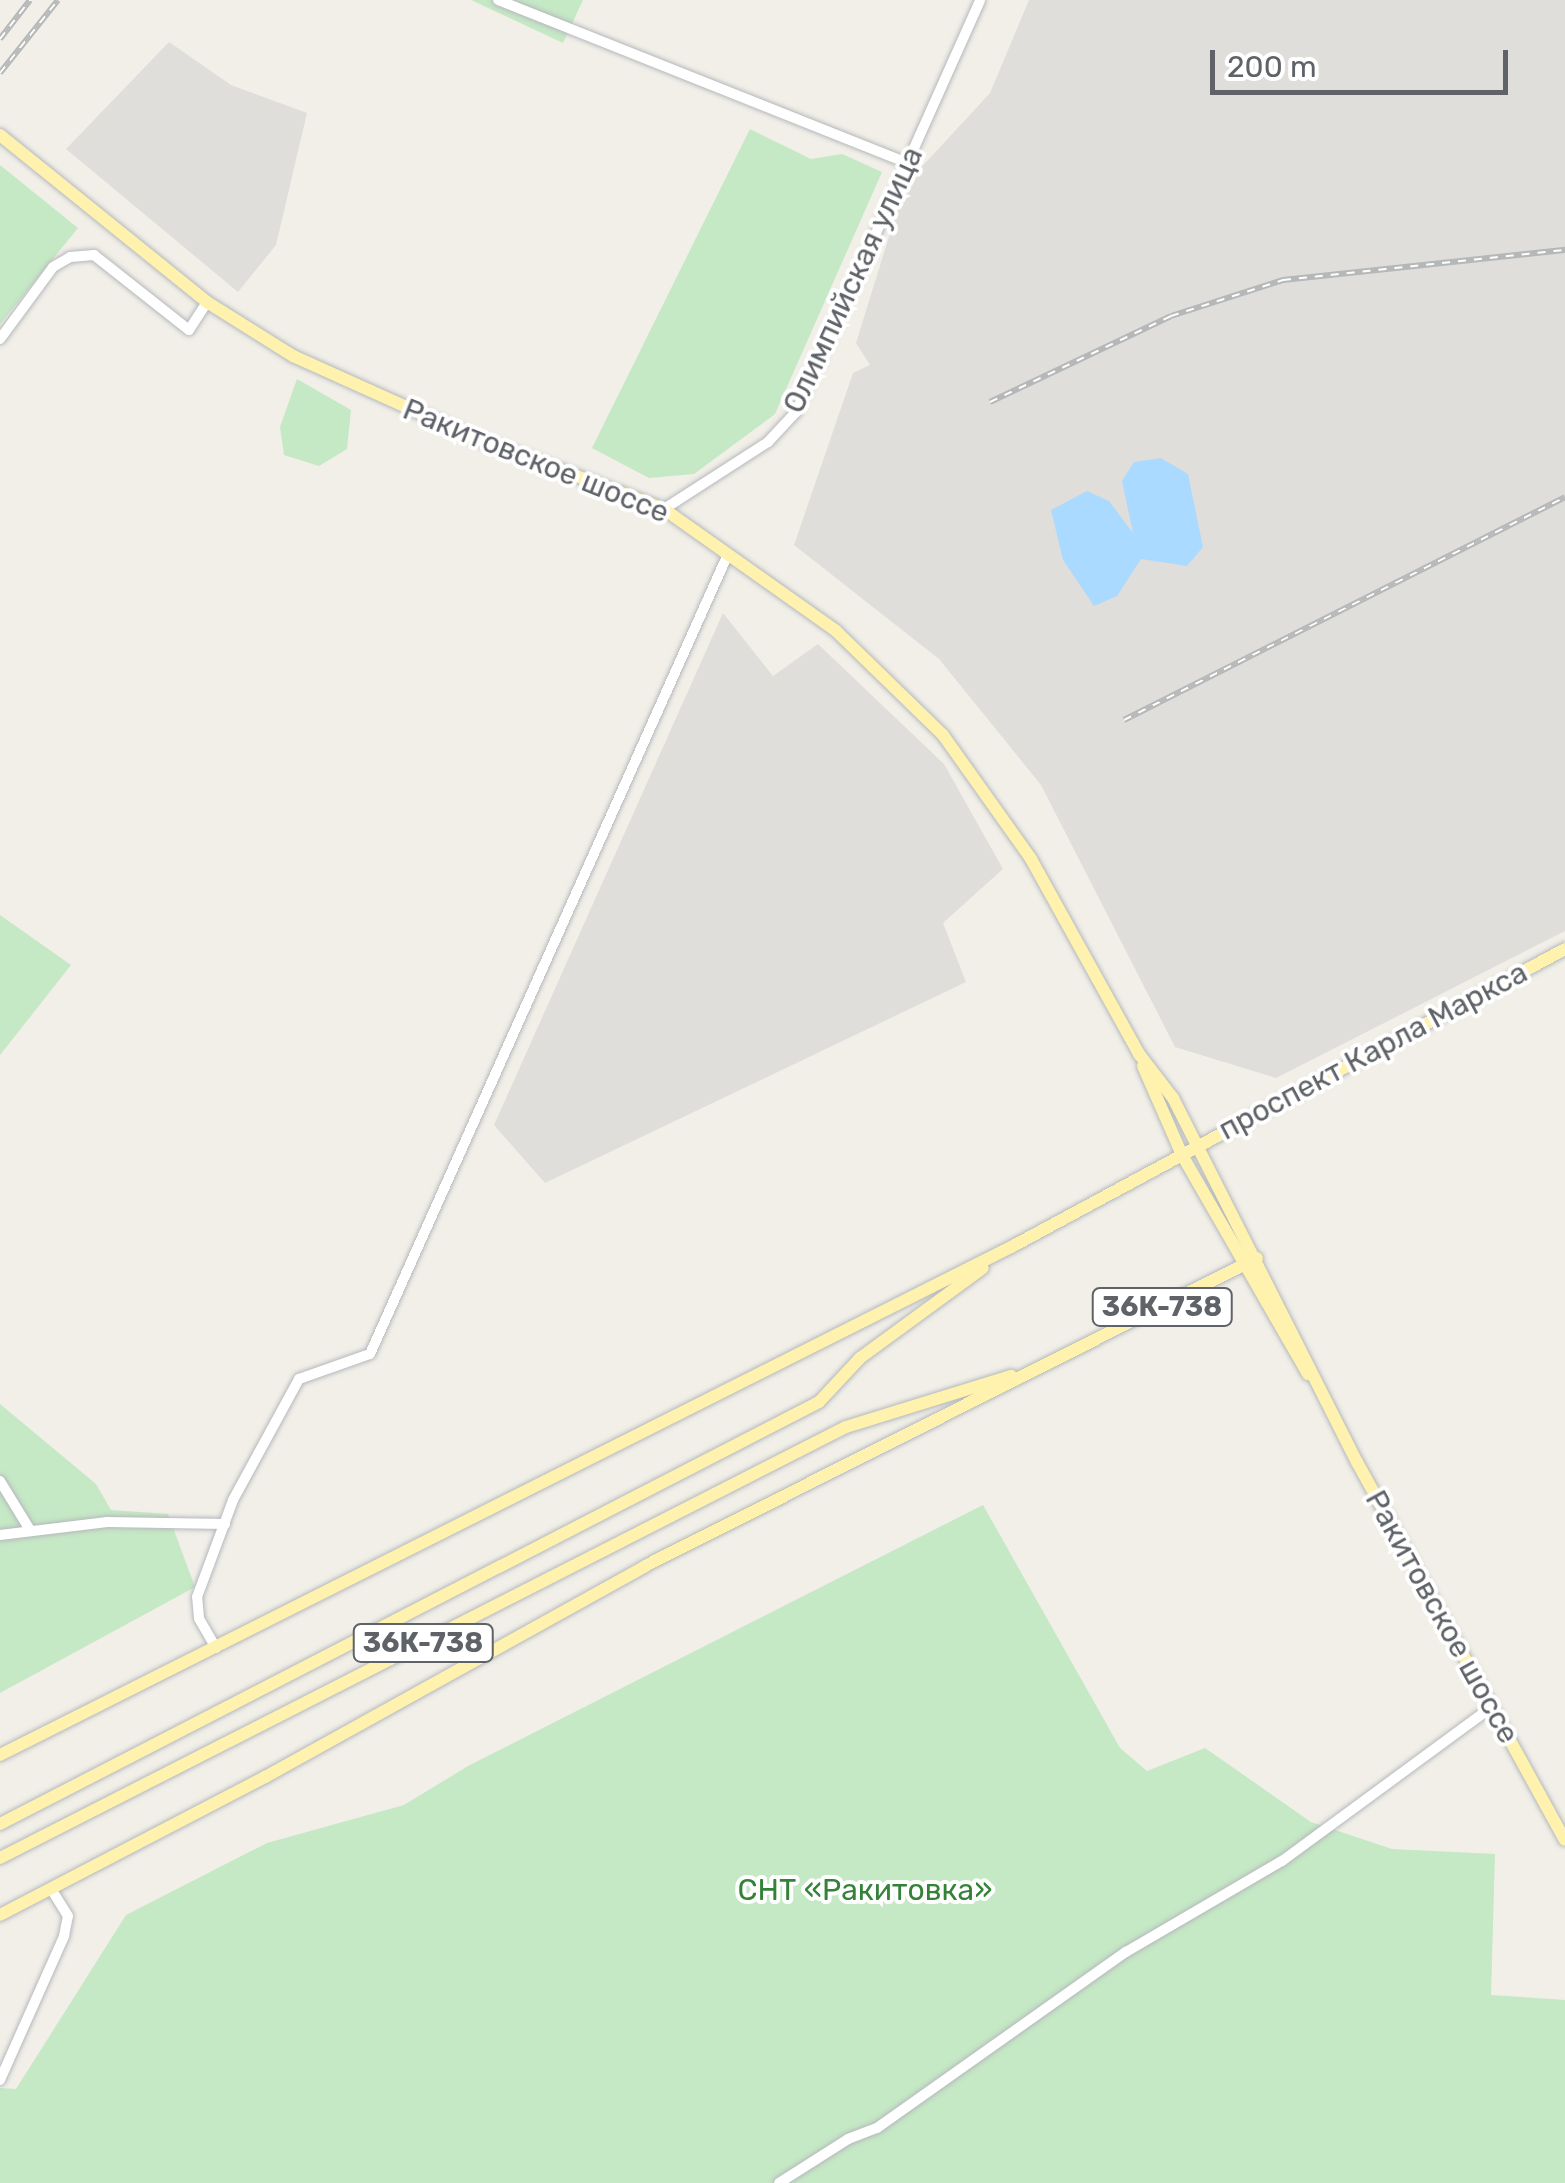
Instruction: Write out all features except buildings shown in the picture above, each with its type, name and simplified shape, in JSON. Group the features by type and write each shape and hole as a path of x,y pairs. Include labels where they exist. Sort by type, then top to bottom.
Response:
{"main road":[{"name":"Ракитовское шоссе","path":"0,135 206,302 293,356 377,396 664,510 836,630 943,735 1031,859 1139,1054 1199,1144 1322,1392 1565,1840"},
{"name":"проспект Карла Маркса","path":"1182,1155 1565,948"},
{"name":"Ракитовское шоссе","path":"1139,1054 1182,1155 1242,1266 1322,1392"},
{"name":"36К-738","path":"0,1824 819,1402 860,1358 1013,1246 1182,1155"},
{"path":"0,1755 1013,1246"},
{"name":"36К-738","path":"0,1858 846,1427 1067,1356 1257,1258"},
{"path":"0,1915 645,1566 1067,1356"}],"street":[{"path":"498,0 907,163"},
{"name":"Олимпийская улица","path":"664,510 768,442 796,412 980,0"},
{"path":"0,339 52,266 70,257 94,255 189,330 206,302"},
{"path":"216,1648 198,1618 197,1598 225,1524 300,1379 370,1354 728,554"},
{"path":"0,1481 30,1530"},
{"path":"0,1535 107,1522 225,1524"},
{"path":"779,2183 848,2139 877,2128 1126,1952 1282,1861 1492,1707"},
{"path":"0,2080 64,1936 68,1916 51,1889"}],"shaded area":[{"path":"1029,0 1565,0 1565,931 1276,1078 1175,1047 1041,785 939,659 794,545 853,373 870,365 856,343 905,185 990,93"},
{"path":"169,42 231,85 307,113 276,245 238,292 66,149"},
{"path":"723,613 773,676 818,644 944,764 1003,869 943,923 966,982 545,1183 494,1125"}],"green space":[{"path":"471,0 583,0 563,43"},
{"path":"750,129 811,159 842,154 882,172 775,414 694,474 649,478 592,448"},
{"path":"0,165 78,228 0,324"},
{"path":"297,379 351,410 347,449 319,466 284,455 280,427"},
{"path":"0,915 71,965 0,1055"},
{"path":"0,1404 96,1484 111,1510 168,1514 195,1587 0,1693"},
{"name":"СНТ «Ракитовка»","path":"983,1505 1120,1748 1147,1771 1205,1748 1311,1822 1392,1849 1495,1854 1491,1995 1565,2000 1565,2183 0,2183 0,2088 16,2089 126,1915 267,1843 404,1805 468,1766"}],"water":[{"path":"1161,458 1188,474 1203,547 1187,566 1141,559 1117,596 1094,606 1063,560 1051,510 1087,491 1109,501 1133,533 1122,481 1134,462"}],"railway":[{"path":"0,39 30,0"},
{"path":"0,73 58,0"},
{"path":"990,402 1171,316 1283,280 1565,250"},
{"path":"1124,720 1565,497"}]}
